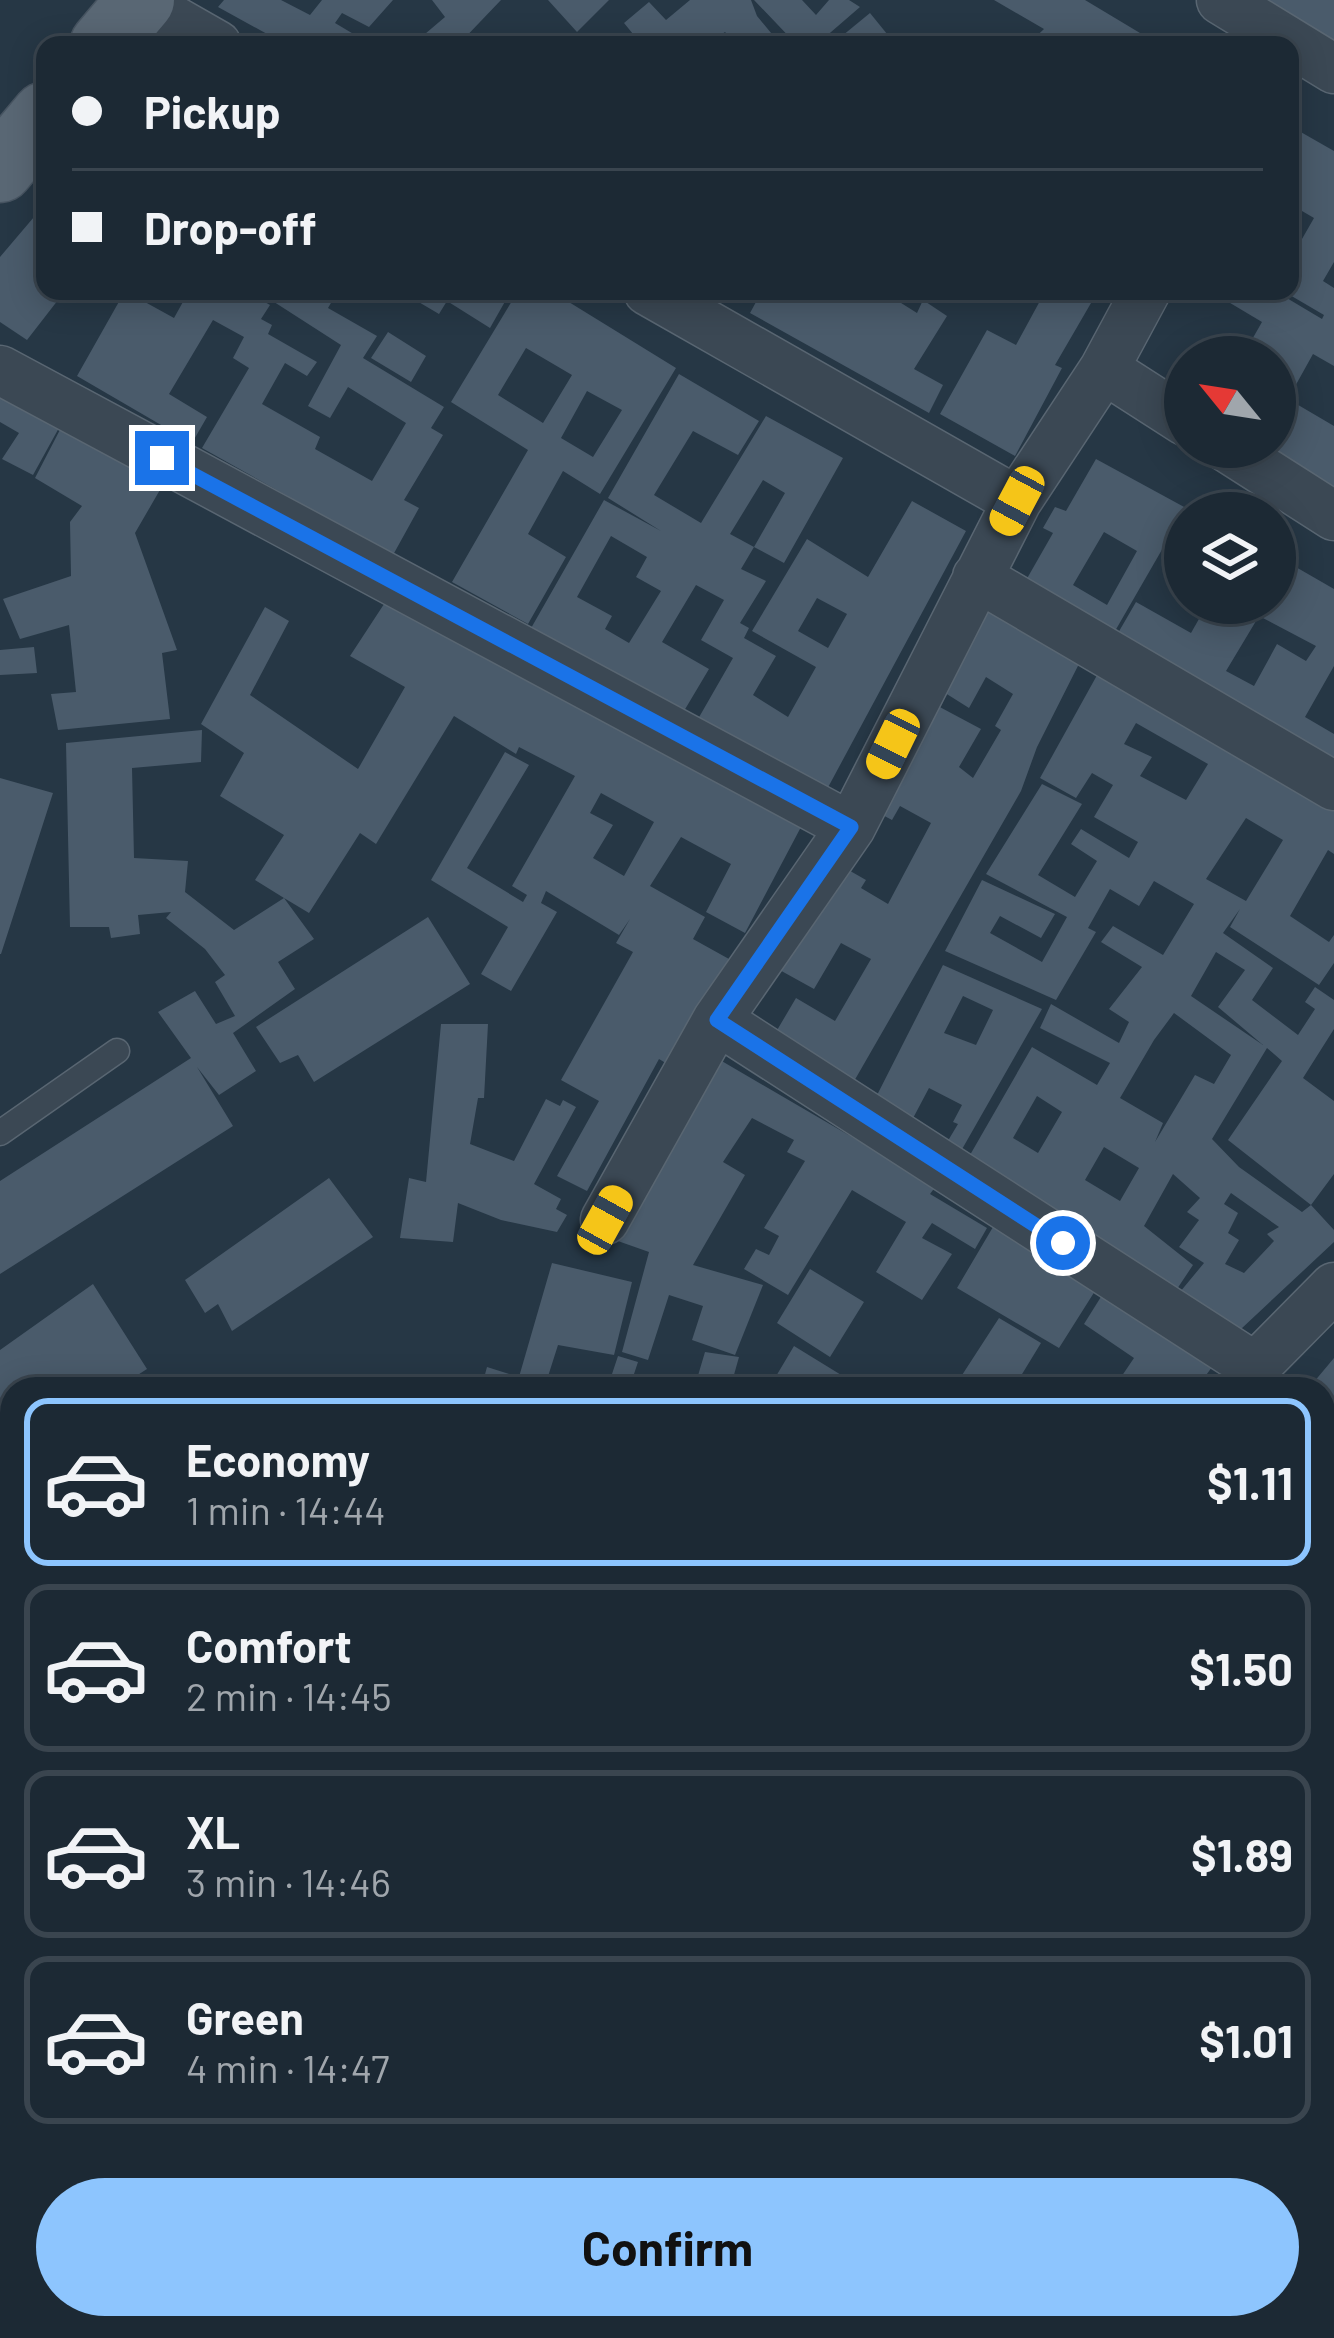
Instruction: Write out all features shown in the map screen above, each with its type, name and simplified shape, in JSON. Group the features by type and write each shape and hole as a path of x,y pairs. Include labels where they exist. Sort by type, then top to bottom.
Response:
{"main road":[{"path":"111,36 140,1"},
{"path":"0,169 36,126"}],"street":[{"path":"1221,0 1274,36"},
{"path":"140,1 201,36"},
{"path":"1299,51 1334,69"},
{"path":"664,300 1017,501"},
{"path":"605,1220 717,1020 851,827 1017,501 1104,369 1141,300"},
{"path":"1104,369 1164,408"},
{"path":"0,370 851,827"},
{"path":"1259,468 1334,516"},
{"path":"977,577 1334,786"},
{"path":"717,1020 1247,1377"},
{"path":"1249,1377 1334,1287"}],"lane":[{"path":"0,1133 118,1051"}],"building":[{"path":"224,0 281,0 310,15 322,0 393,0 369,27 342,13 335,23 357,36 271,36 218,7"},
{"path":"432,0 501,0 467,36 423,36 445,17"},
{"path":"548,0 609,0 577,32"},
{"path":"690,0 751,0 774,36 729,36 725,32 719,36 635,36 624,23 649,2 666,20"},
{"path":"754,0 802,0 816,15 829,0 849,0 860,7 826,36 788,36"},
{"path":"994,0 1085,0 1145,36 1037,36 1044,29"},
{"path":"1243,0 1334,0 1334,52"},
{"path":"870,13 889,36 842,36"},
{"path":"1299,131 1334,151 1334,262 1323,281 1334,288 1334,366 1313,354 1296,385 1296,336 1254,336 1262,322 1225,300 1290,300 1322,319 1324,315 1298,300 1299,244 1314,218 1299,209"},
{"path":"36,215 36,300 58,300 27,340 0,322 0,257"},
{"path":"120,300 141,300 174,318 184,300 261,300 270,305 261,319 272,325 268,334 317,362 307,376 285,363 262,404 320,437 315,449 372,481 406,423 348,387 330,418 308,406 341,345 271,300 333,300 328,308 377,336 363,358 444,407 431,428 443,435 404,500 419,508 393,555 202,448 249,368 233,358 244,337 213,320 169,394 207,417 192,443 77,376"},
{"path":"415,300 506,300 490,328 447,301 439,314"},
{"path":"513,300 566,300 676,368 600,494 563,471 528,534 566,557 528,624 452,582 528,450 451,402","holes":["526,348 572,375 543,423 498,395","587,391 622,410 593,457 561,438"]},
{"path":"757,300 896,300 917,313 923,300 947,316 914,369 943,385 929,413 750,313"},
{"path":"1040,300 1093,300 1055,365 1062,368 1015,456 940,414 987,330 1016,345"},
{"path":"388,332 426,356 411,382 371,358"},
{"path":"679,374 759,421 738,455 693,431 654,495 701,523 766,416 843,458 784,563 754,547 741,569 766,581 740,623 749,628 744,638 776,656 753,695 788,717 816,667 752,631 807,539 868,577 912,501 966,531 825,793 698,719 733,658 701,640 724,600 696,585 662,642 709,669 684,711 530,630 604,500 661,531 608,498","holes":["763,480 785,493 754,547 730,534","611,536 647,557 636,577 661,591 629,643 605,629 612,616 577,597","817,598 847,614 828,648 798,631"]},
{"path":"0,391 60,426 33,475 2,459 19,433 0,422"},
{"path":"1296,404 1334,426 1334,506 1272,468 1296,468"},
{"path":"64,422 168,476 135,533 177,650 162,653 170,719 58,730 51,694 76,692 69,625 20,639 3,599 71,576 70,522 82,506 35,478"},
{"path":"1096,459 1164,496 1164,546 1111,638 1021,589 1053,533 1043,528 1055,507 1066,511","holes":["1104,532 1137,551 1107,605 1073,585"]},
{"path":"1296,567 1334,589 1334,666 1305,717 1334,734 1334,772 1114,640 1136,602 1164,618 1164,624 1191,633 1196,624 1254,624 1226,671 1254,686 1277,644 1306,661 1316,646 1274,624 1296,624"},
{"path":"993,597 1086,650 1037,747 1021,791 853,1083 773,1037 796,998 835,1021 871,959 841,943 814,989 776,968 838,864 866,880 861,888 888,904 931,823 900,806 892,820 875,811 936,705 981,729 959,767 973,778 1001,730 995,726 1013,694 986,677 969,708 942,691"},
{"path":"386,601 801,827 745,933 706,912 731,864 681,837 650,886 705,917 693,939 729,959 669,1065 659,1059 587,1191 557,1176 599,1101 561,1080 633,952 616,943 630,919 619,935 546,891 541,903 557,912 511,991 481,974 508,927 431,880 505,752 529,765 467,868 523,902 527,895 512,886 575,776 519,747 516,754 454,716 376,844 360,833 309,913 255,880 284,835 220,796 244,753 201,724 265,607 289,621 250,695 358,769 405,687 350,656","holes":["601,793 654,822 624,876 593,858 613,825 590,813"]},
{"path":"34,647 37,673 0,675 0,650"},
{"path":"1106,659 1334,792 1334,854 1328,850 1290,916 1329,942 1334,935 1334,963 1319,985 1230,927 1240,909 1223,933 1273,968 1252,1000 1298,1035 1315,1009 1305,1002 1315,987 1334,1000 1334,1029 1303,1078 1334,1101 1334,1174 1311,1205 1334,1230 1334,1242 1241,1329 1180,1292 1204,1263 1179,1247 1199,1220 1187,1212 1200,1198 1173,1174 1144,1226 1193,1265 1173,1295 970,1155 1032,1047 1097,1085 1110,1063 1040,1028 1051,1004 1119,1043 1129,1022 1109,1009 1142,967 1101,942 1113,926 1163,955 1194,904 1154,881 1139,906 1110,889 1088,928 1096,932 1056,1000 945,951 982,880 1055,914 1041,938 1000,916 990,933 1042,962 1067,917 986,874 1042,784 1082,804 1038,875 1075,897 1097,861 1071,844 1081,829 1129,858 1138,842 1094,817 1113,785 1092,773 1076,798 1040,778","holes":["1136,723 1208,764 1186,800 1140,776 1152,757 1124,744","1246,818 1283,840 1246,901 1206,879","1216,952 1245,970 1218,1007 1263,1045 1191,996","1174,1013 1231,1055 1214,1084 1195,1075 1155,1142 1163,1123 1120,1098","1267,1048 1282,1061 1228,1140 1311,1205 1302,1212 1239,1167 1212,1139","1037,1096 1062,1112 1038,1153 1013,1138","1104,1147 1139,1168 1120,1201 1085,1180","1231,1193 1279,1227 1267,1234 1274,1241 1244,1273 1225,1264 1239,1240 1228,1233 1238,1213 1224,1204"]},
{"path":"202,730 201,762 132,768 134,858 188,861 185,892 234,930 284,898 314,939 278,962 295,989 233,1033 256,1071 219,1095 197,1067 233,1126 0,1274 0,1181 191,1058 158,1012 195,991 216,1024 235,1016 215,982 225,975 205,949 166,918 171,912 138,915 140,934 111,938 109,927 70,927 66,743"},
{"path":"0,778 53,793 1,954 0,954"},
{"path":"428,917 470,984 314,1082 298,1055 280,1063 256,1027"},
{"path":"943,965 1042,1009 961,1151 946,1144 962,1105 929,1088 911,1122 872,1105","holes":["963,996 993,1010 976,1045 944,1033"]},
{"path":"441,1024 488,1024 484,1098 478,1098 470,1144 514,1161 546,1099 576,1107 534,1184 561,1199 556,1209 567,1215 557,1232 501,1220 458,1203 453,1242 400,1238 409,1178 426,1182"},
{"path":"720,1060 936,1186 930,1194 987,1228 975,1249 932,1223 922,1238 952,1254 922,1300 876,1272 906,1222 852,1190 788,1295 744,1269 756,1249 769,1255 779,1236 764,1228 805,1161 787,1152 794,1140 752,1118 723,1162 745,1175 693,1265 763,1285 735,1355 692,1340 703,1306 669,1295 648,1360 622,1352 649,1252 615,1240"},
{"path":"329,1178 373,1237 232,1331 218,1304 205,1313 185,1280"},
{"path":"993,1227 1095,1291 1059,1348 957,1288"},
{"path":"552,1263 632,1282 614,1355 558,1345 548,1377 519,1377"},
{"path":"810,1269 864,1302 830,1357 777,1323"},
{"path":"93,1284 147,1369 135,1377 0,1377 0,1350"},
{"path":"1104,1292 1212,1367 1205,1377 1121,1377 1134,1358 1084,1324"},
{"path":"999,1318 1041,1343 1020,1377 961,1377"},
{"path":"794,1346 844,1377 776,1377"},
{"path":"705,1352 739,1357 733,1377 698,1377"},
{"path":"618,1356 638,1362 633,1377 611,1377"},
{"path":"1334,1358 1334,1377 1318,1377"},
{"path":"487,1367 519,1377 484,1377"}],"route":[{"path":"162,458 851,827 717,1020 1063,1243"}]}
